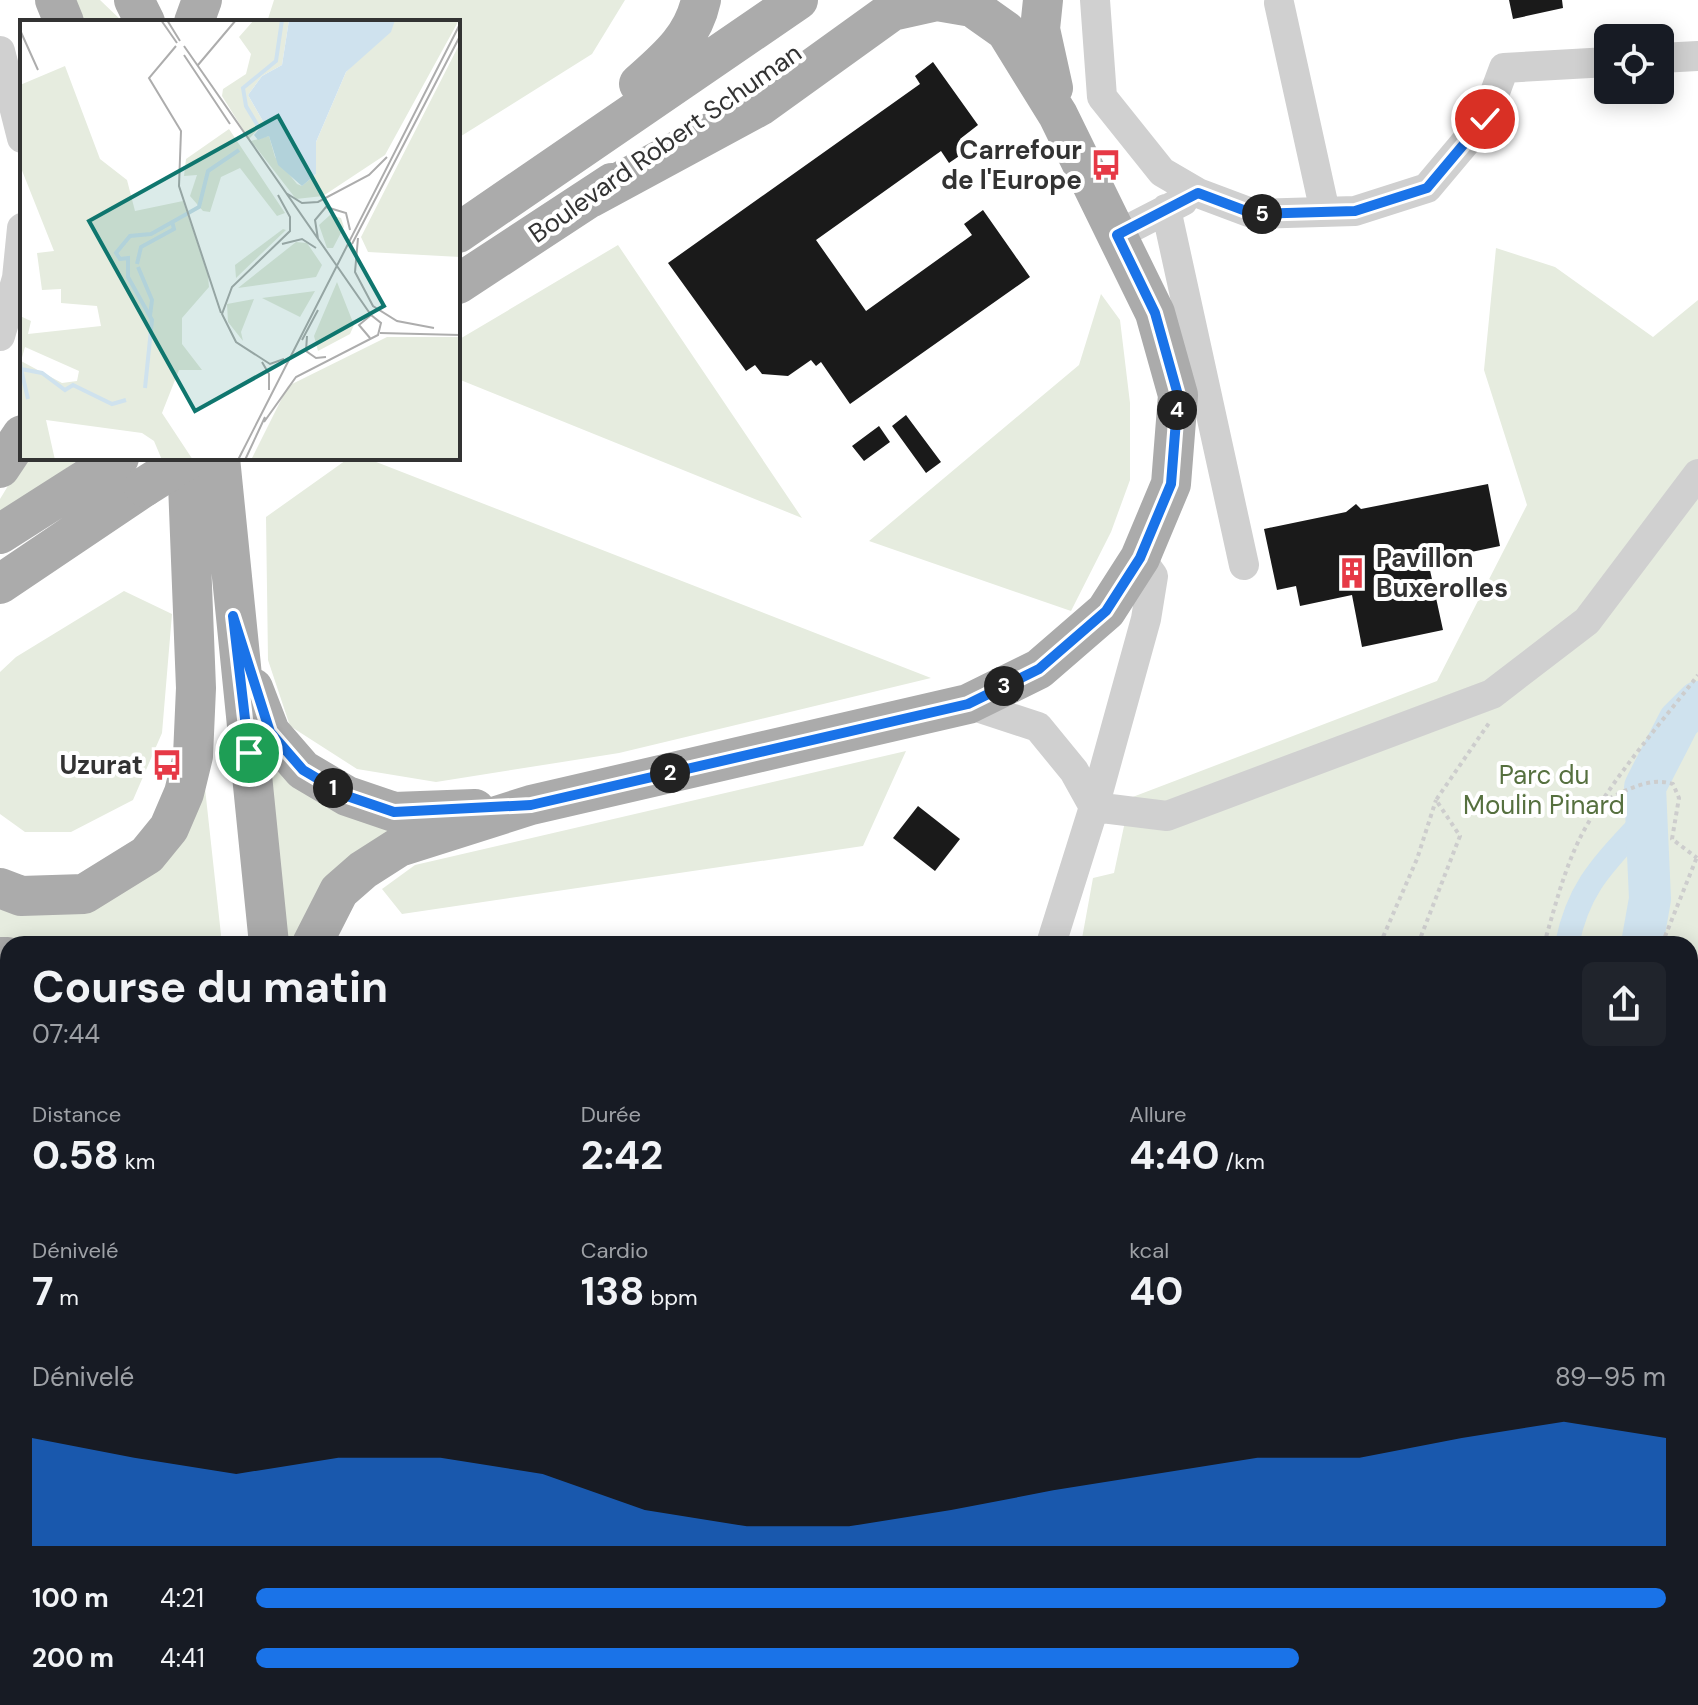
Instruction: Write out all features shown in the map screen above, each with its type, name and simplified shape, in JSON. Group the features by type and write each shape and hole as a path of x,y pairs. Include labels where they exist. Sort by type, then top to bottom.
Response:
{"main road":[{"path":"55,0 63,20"},
{"path":"134,0 144,20"},
{"path":"195,20 202,0"},
{"path":"525,188 678,49 697,20 701,0"},
{"name":"Boulevard Robert Schuman","path":"460,232 798,0"},
{"name":"Boulevard Robert Schuman","path":"460,283 590,198 871,0"},
{"path":"1043,0 1040,29 1058,115"},
{"path":"316,936 339,891 363,870 399,847 531,805 968,704 1039,669 1074,642 1106,611 1140,558 1171,484 1178,395 1155,313 1058,115 1006,31 972,7 937,1 892,11 760,106 590,198"},
{"path":"0,468 20,438"},
{"path":"0,534 183,460"},
{"path":"0,888 21,896 84,894 147,855 169,828 184,793 193,756 196,688 188,460"},
{"path":"197,460 245,936"},
{"path":"220,460 233,616 268,936"},
{"path":"0,584 127,483"},
{"path":"0,601 127,483"},
{"path":"233,616 270,732 303,770 347,796 394,812 531,805"}],"street":[{"path":"1095,0 1102,97 1162,172 1198,193 1254,214 1355,211 1427,188 1485,119 1504,68 1594,63"},
{"path":"1279,3 1325,212"},
{"path":"0,51 20,130"},
{"path":"1674,57 1698,56"},
{"path":"1117,235 1198,193"},
{"path":"1166,209 1244,565"},
{"path":"0,336 17,278 20,248"},
{"path":"1094,807 1167,816 1492,694 1587,621 1698,474"},
{"path":"1054,936 1094,807 1146,619 1153,576 1140,558"},
{"path":"968,704 1038,727 1074,771 1094,807"}],"path":[{"path":"1383,936 1417,859 1436,800 1519,673"},
{"path":"1546,936 1562,881 1582,835 1601,803 1698,675"},
{"path":"1601,803 1635,786 1660,781 1673,784 1679,790 1672,839 1698,857 1665,936"},
{"path":"1421,936 1460,836 1436,800"}],"green space":[{"path":"70,0 100,0 121,20 77,20"},
{"path":"274,0 625,0 592,54 460,137 460,20 268,20"},
{"path":"618,245 802,518 460,380 460,339"},
{"name":"Parc du Moulin Pinard","path":"1496,248 1555,267 1653,337 1698,300 1698,936 1082,936 1093,878 1114,873 1130,798 1437,681 1527,505 1484,370"},
{"path":"1101,294 1120,320 1130,403 1130,480 1111,532 1071,611 869,541 1079,365"},
{"path":"24,460 78,460 0,515 0,499"},
{"path":"346,460 371,460 931,678 619,753 436,782 357,769 290,726 268,660 266,517"},
{"path":"124,591 172,614 162,733 133,800 71,832 25,832 0,814 0,672 16,657"},
{"path":"263,738 420,827 308,936 283,936"},
{"path":"906,751 863,846 402,914 382,889 415,865"},
{"path":"204,779 221,936 0,936 0,901 86,904"}],"building":[{"path":"1509,0 1562,0 1563,8 1513,19"},
{"path":"933,62 978,125 960,139 968,150 949,163 941,151 816,240 866,311 972,235 964,224 983,210 1030,277 850,404 821,362 816,366 811,360 788,376 762,374 755,365 746,371 668,263 920,84 915,76"},
{"path":"906,415 941,462 926,473 892,426"},
{"path":"879,426 890,442 864,461 852,446"},
{"name":"Pavillon Buxerolles","path":"1488,484 1500,546 1428,561 1443,630 1362,647 1352,595 1300,606 1296,586 1277,590 1264,529 1346,512 1356,504 1361,509"},
{"path":"918,806 960,839 935,871 893,838"}],"waterway":[{"path":"1643,936 1650,899 1645,787 1679,721 1698,702"},
{"path":"1569,936 1579,906 1595,876 1644,820"}],"place":[{"name":"Carrefour de l'Europe","path":"1106,165"},
{"name":"Pavillon Buxerolles","path":"1352,573"},
{"name":"Uzurat","path":"167,765"}],"route":[{"path":"249,753 233,616 251,682 270,732 303,770 347,796 394,812 531,805 968,704 1039,669 1074,642 1106,611 1140,558 1171,484 1178,395 1155,313 1117,235 1198,193 1254,214 1355,211 1427,188 1485,119"}]}
